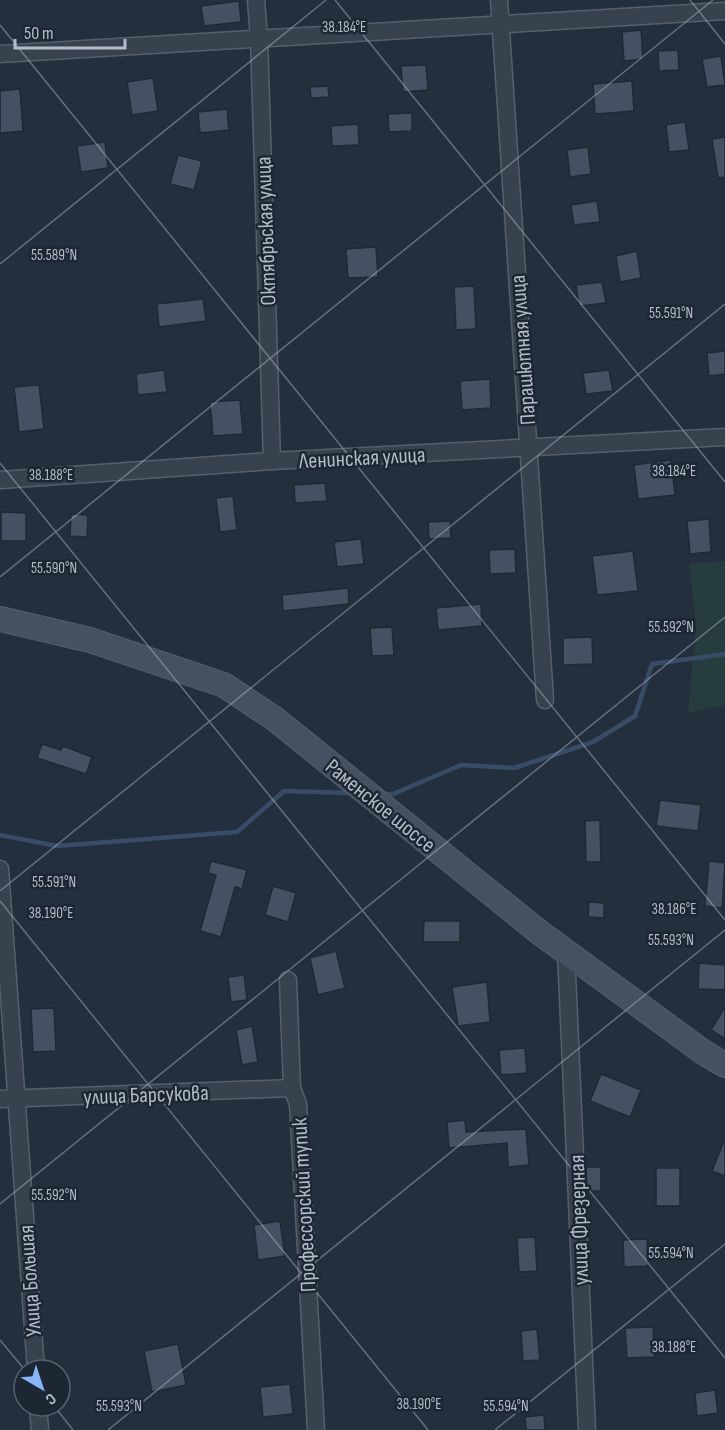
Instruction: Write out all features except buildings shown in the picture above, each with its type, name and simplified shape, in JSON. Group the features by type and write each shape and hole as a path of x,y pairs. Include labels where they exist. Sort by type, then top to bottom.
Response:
{"main road":[{"name":"Раменское шоссе","path":"0,619 90,640 224,685 275,719 566,951 703,1052 725,1065"}],"street":[{"name":"Октябрьская улица","path":"256,0 272,461"},
{"name":"Парашютная улица","path":"499,0 545,700"},
{"path":"0,54 725,11"},
{"name":"Ленинская улица","path":"0,480 272,461 725,437"},
{"name":"Улица Большая","path":"0,869 8,1099 35,1358"},
{"name":"улица Фрезерная","path":"566,951 587,1430"},
{"name":"Профессорский тупик","path":"288,980 292,1088 298,1104 316,1430"},
{"name":"улица Барсукова","path":"8,1099 292,1088"}],"green space":[{"path":"725,561 725,705 688,713 696,626 689,564"}],"waterway":[{"path":"381,794 393,794 461,765 514,768 593,742 635,716 652,664 725,654"},
{"path":"0,835 57,846 237,832 284,791 352,793"}]}
